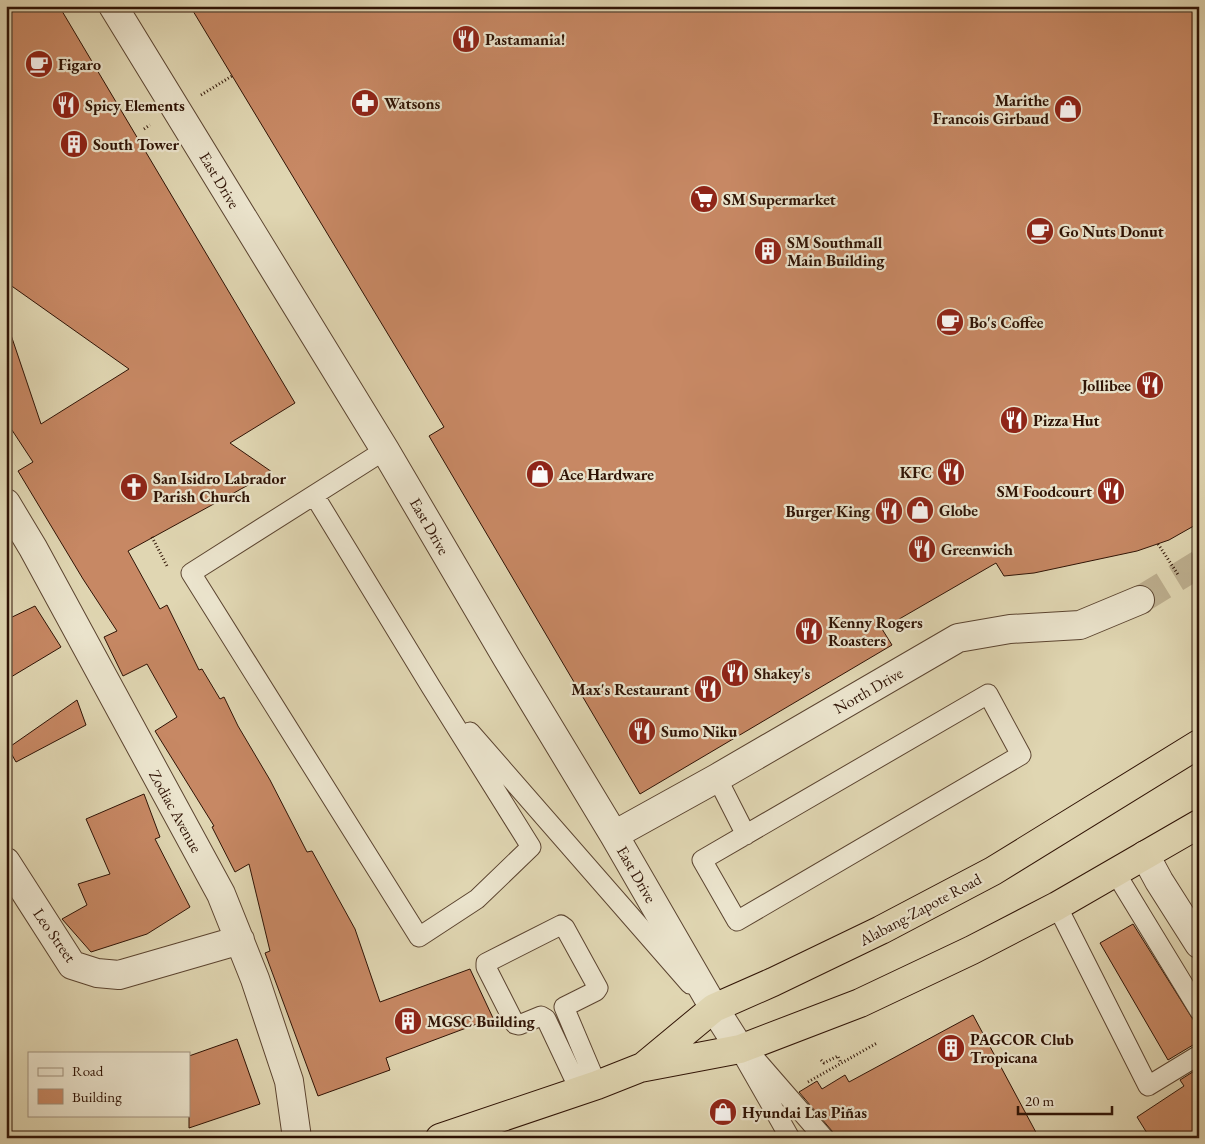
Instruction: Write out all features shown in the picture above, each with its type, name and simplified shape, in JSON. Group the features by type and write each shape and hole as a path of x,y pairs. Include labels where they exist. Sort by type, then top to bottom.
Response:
{"highway":[{"name":"Alabang-Zapote Road","path":"640,1068 714,1008 881,930 993,871 1199,744"},
{"name":"Alabang-Zapote Road","path":"440,1138 589,1088 640,1068 740,1049 860,1002 972,950 1056,906 1198,825"}],"street":[{"name":"East Drive","path":"114,6 385,450 740,1049"},
{"name":"Zodiac Avenue","path":"6,503 38,556 221,894 240,940 289,1081 296,1138"},
{"name":"North Drive","path":"614,835 717,778 958,638 1010,630 1080,625 1140,600"},
{"path":"1145,855 1159,881 1199,944"},
{"name":"Leo Street","path":"6,862 72,965 98,974 119,975 240,940"}],"lane":[{"path":"314,495 431,688 531,846 477,899 419,937 191,573 314,495 385,450"},
{"path":"431,688 824,1138"},
{"path":"988,694 1022,754 737,921 702,860 746,835 988,694"},
{"path":"717,778 746,835"},
{"path":"1115,872 1199,1010"},
{"path":"1056,906 1148,1086 1199,1054"},
{"path":"561,925 565,928 598,988 596,991 564,1006 589,1088 546,1018 541,1016 520,1025 515,1024 486,967 486,963 561,925"},
{"path":"740,1049 790,1138"}],"path":[{"path":"1158,544 1179,576"},
{"path":"802,1085 877,1043"},
{"path":"820,1060 824,1063 838,1056 841,1063"}],"building":[{"path":"6,6 59,6 295,403 230,443 272,472 128,551 160,609 167,605 199,670 202,669 220,699 224,697 307,852 312,851 355,929 380,1002 470,969 493,1018 386,1058 390,1070 318,1096 265,953 270,951 249,864 235,872 212,827 214,826 155,731 177,717 147,664 123,676 104,637 117,631 83,579 18,471 33,462 6,421 6,335 11,335 41,424 129,369 6,282"},
{"name":"SM Southmall Main Building","path":"190,6 1199,6 1199,523 1169,540 1137,551 1034,573 1004,576 996,563 882,629 892,645 640,794 429,436 444,427"},
{"path":"35,606 61,647 6,680 6,620"},
{"path":"77,700 86,725 16,762 8,748"},
{"path":"144,794 160,837 155,839 190,907 147,934 91,952 62,919 87,905 78,884 110,874 86,819"},
{"path":"1133,924 1199,1029 1199,1044 1193,1045 1168,1060 1100,943"},
{"name":"PAGCOR Club Tropicana","path":"973,1015 1039,1138 835,1138 832,1131 799,1092 817,1081 822,1089 845,1075 849,1082"},
{"path":"237,1039 260,1104 189,1128 190,1056"},
{"path":"1199,1068 1199,1138 1150,1138 1137,1117 1184,1086 1180,1080"}],"tunnel":[{"path":"1140,600 1199,564"}],"place":[{"name":"Pastamania!","path":"466,39"},
{"name":"Figaro","path":"39,64"},
{"name":"Watsons","path":"365,103"},
{"name":"Spicy Elements","path":"66,105"},
{"name":"Marithe Francois Girbaud","path":"1068,109"},
{"name":"South Tower","path":"74,144"},
{"name":"SM Supermarket","path":"704,199"},
{"name":"Go Nuts Donut","path":"1040,231"},
{"name":"SM Southmall Main Building","path":"768,251"},
{"name":"Bo's Coffee","path":"950,322"},
{"name":"Jollibee","path":"1150,385"},
{"name":"Pizza Hut","path":"1014,420"},
{"name":"KFC","path":"951,472"},
{"name":"Ace Hardware","path":"540,474"},
{"name":"San Isidro Labrador Parish Church","path":"134,487"},
{"name":"SM Foodcourt","path":"1111,491"},
{"name":"Globe","path":"920,510"},
{"name":"Burger King","path":"889,511"},
{"name":"Greenwich","path":"922,549"},
{"name":"Kenny Rogers Roasters","path":"809,631"},
{"name":"Shakey's","path":"735,673"},
{"name":"Max's Restaurant","path":"708,689"},
{"name":"Sumo Niku","path":"642,731"},
{"name":"MGSC Building","path":"408,1021"},
{"name":"PAGCOR Club Tropicana","path":"951,1048"},
{"name":"Hyundai Las Piñas","path":"723,1112"}]}
